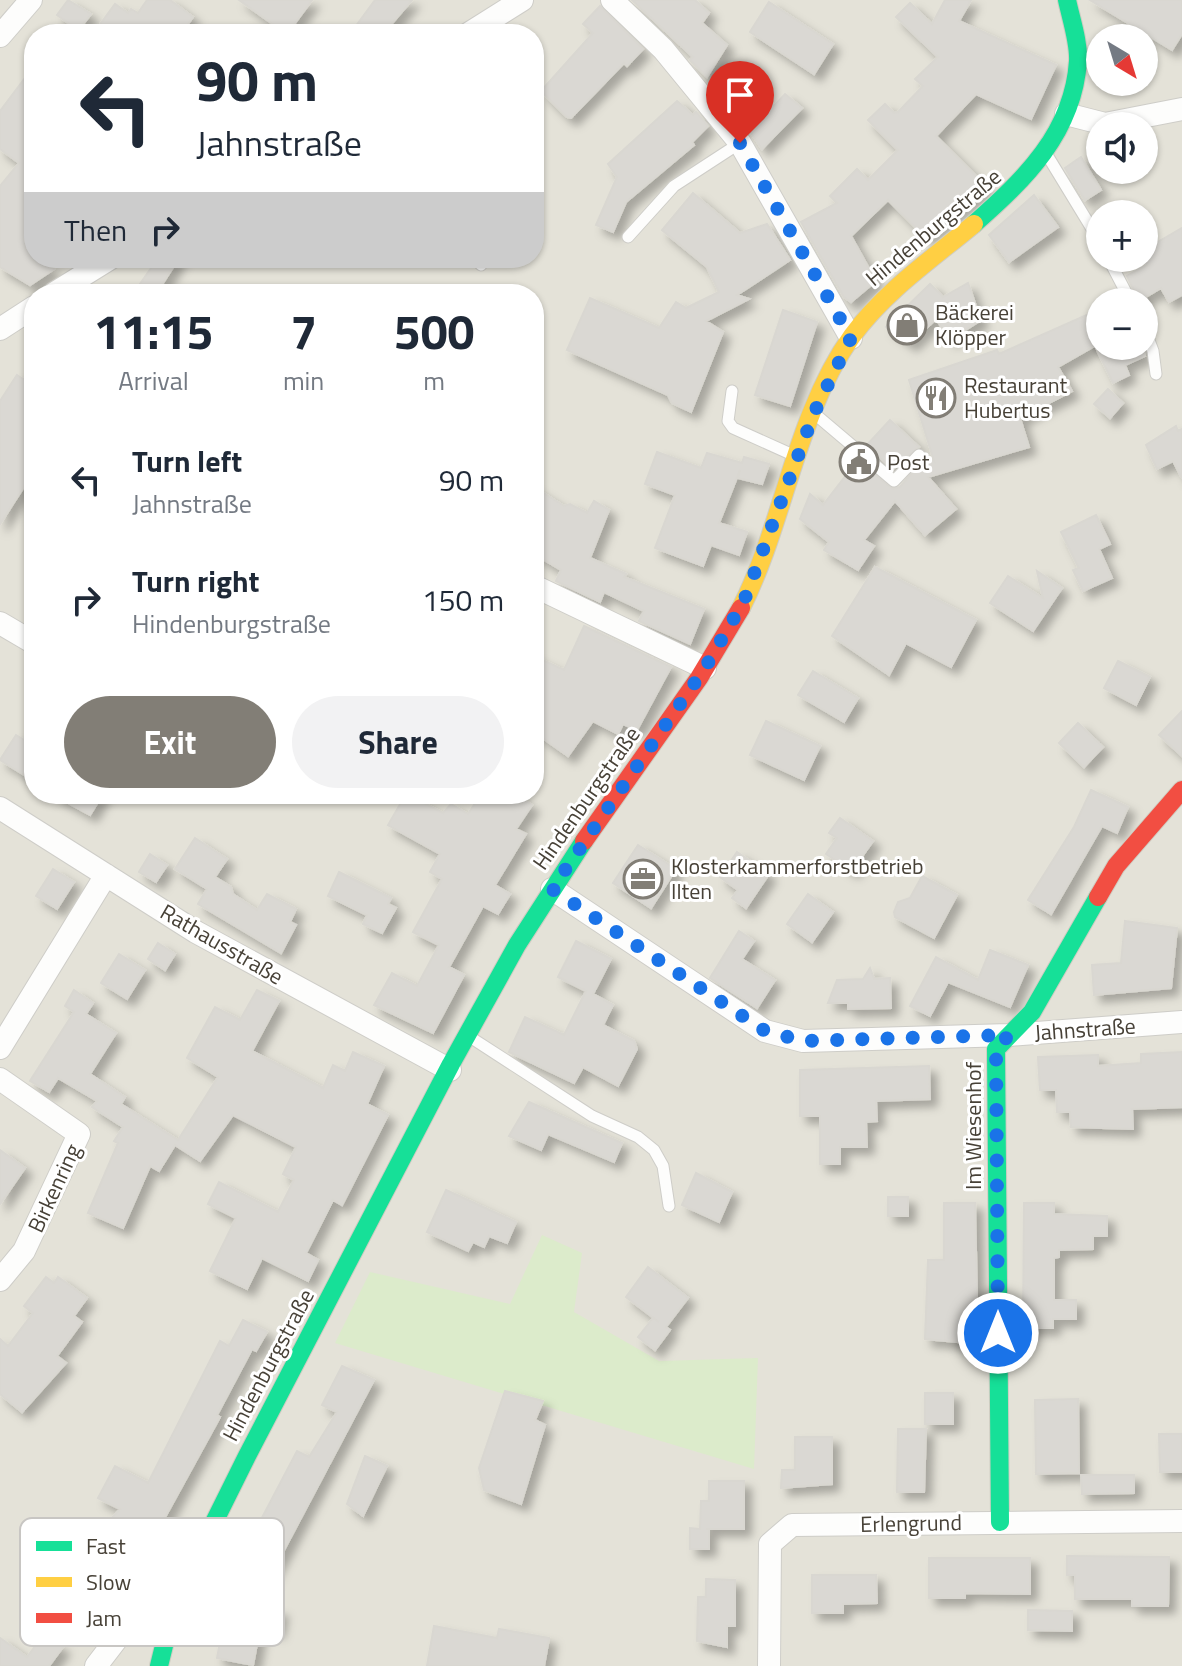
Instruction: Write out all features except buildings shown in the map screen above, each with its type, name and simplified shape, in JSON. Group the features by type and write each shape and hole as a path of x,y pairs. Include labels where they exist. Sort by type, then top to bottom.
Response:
{"street":[{"path":"0,36 31,0"},
{"path":"484,24 522,0"},
{"path":"612,0 663,49 740,143 851,338"},
{"name":"Hindenburgstraße","path":"216,1518 468,1036 552,889 705,668 744,601 814,413 851,338 878,305 1014,192 1047,154 1066,114 1076,77 1076,36 1067,0"},
{"path":"1066,114 1105,124 1182,109"},
{"path":"70,284 95,268"},
{"path":"0,329 24,313"},
{"path":"544,591 705,668"},
{"path":"0,623 24,637"},
{"name":"Im Wiesenhof","path":"1000,1522 996,1049 1032,1012 1116,866 1182,790"},
{"name":"Rathausstraße","path":"0,808 196,932 450,1070"},
{"path":"0,1048 106,875"},
{"name":"Jahnstraße","path":"552,889 765,1031 781,1038 803,1041 1009,1035 1182,1022"},
{"name":"Birkenring","path":"0,1079 79,1134 24,1251 0,1280"},
{"name":"Erlengrund","path":"769,1666 770,1544 792,1525 1182,1521"},
{"path":"96,1666 111,1646"},
{"name":"Hindenburgstraße","path":"159,1666 164,1646"}],"lane":[{"path":"628,237 674,186 740,143"},
{"path":"1047,154 1086,219"},
{"path":"1154,360 1156,374"},
{"path":"732,391 728,421 733,428 798,457"},
{"path":"814,413 894,481 919,455"},
{"path":"468,1036 592,1116 638,1137 654,1150 663,1166 669,1206"}],"shaded area":[{"path":"0,0 1182,0 1182,1666 0,1666"}],"green space":[{"path":"542,1235 582,1253 574,1312 659,1361 758,1358 754,1469 335,1343 370,1272 510,1304"}],"traffic: fast":[{"path":"974,224 1028,172 1043,153 1067,111 1078,61 1067,0"},
{"path":"216,1518 451,1064 517,945 584,841"},
{"path":"1000,1522 996,1049 1032,1012 1098,897"},
{"path":"159,1666 164,1646"}],"traffic: slow":[{"path":"741,608 769,540 803,434 833,367 852,336 879,304 974,224"}],"traffic: jam":[{"path":"584,841 699,678 741,608"},
{"path":"1098,897 1116,866 1182,790"}],"place":[{"name":"Bäckerei Klöpper","path":"907,325"},
{"name":"Restaurant Hubertus","path":"936,398"},
{"name":"Post","path":"859,462"},
{"name":"Klosterkammerforstbetrieb Ilten","path":"643,879"}],"route":[{"path":"740,143 851,338 814,413 744,601 705,668 552,889 765,1031 781,1038 803,1041 1009,1035 996,1049 998,1333"}]}
